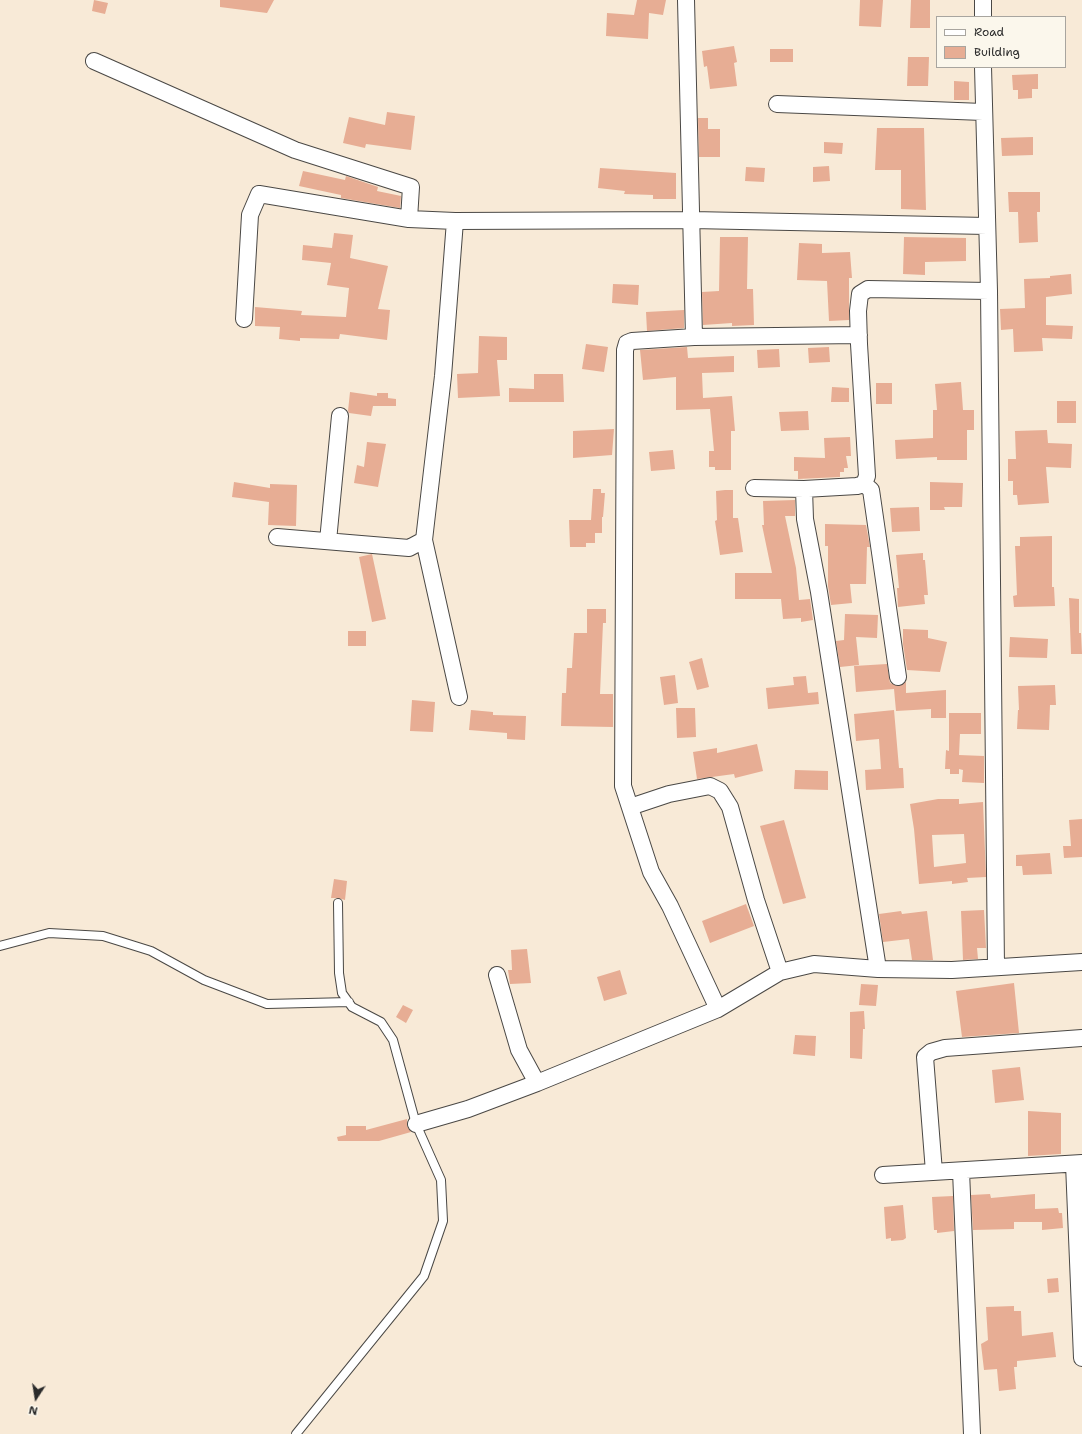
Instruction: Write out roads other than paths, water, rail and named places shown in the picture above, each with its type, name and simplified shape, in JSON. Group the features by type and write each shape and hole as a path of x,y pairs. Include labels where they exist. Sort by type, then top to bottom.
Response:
{"street":[{"path":"686,0 694,337"},
{"path":"983,0 983,16"},
{"path":"94,61 295,150 411,187 409,219"},
{"path":"983,68 989,291 996,967"},
{"path":"777,104 983,112"},
{"path":"244,319 250,216 259,194 409,219 455,221 692,220 987,226"},
{"path":"455,221 443,376 424,540 459,697"},
{"path":"864,484 867,476 858,311 860,294 868,289 989,291"},
{"path":"718,1009 670,906 651,872 623,786 625,350 627,343 632,341 694,337 859,335"},
{"path":"328,541 340,416"},
{"path":"754,488 804,489 857,486 864,484"},
{"path":"864,484 871,490 898,677"},
{"path":"804,489 805,519 820,600 878,969"},
{"path":"277,537 409,548 424,540"},
{"path":"630,807 669,794 710,786 720,791 730,807 756,900 780,972"},
{"path":"416,1124 468,1109 537,1083 718,1009 780,972 814,964 878,969 952,970 1082,962"},
{"path":"497,975 519,1050 537,1083"},
{"path":"934,1172 925,1057 931,1052 945,1048 1082,1038"},
{"path":"883,1175 1078,1164 1082,1358"},
{"path":"961,1171 972,1434"}],"lane":[{"path":"296,1434 424,1276 443,1221 441,1180 416,1124 393,1040 381,1022 352,1007 342,993 339,973 338,903"},
{"path":"0,946 49,933 103,936 151,951 204,980 267,1004 349,1002"}]}
